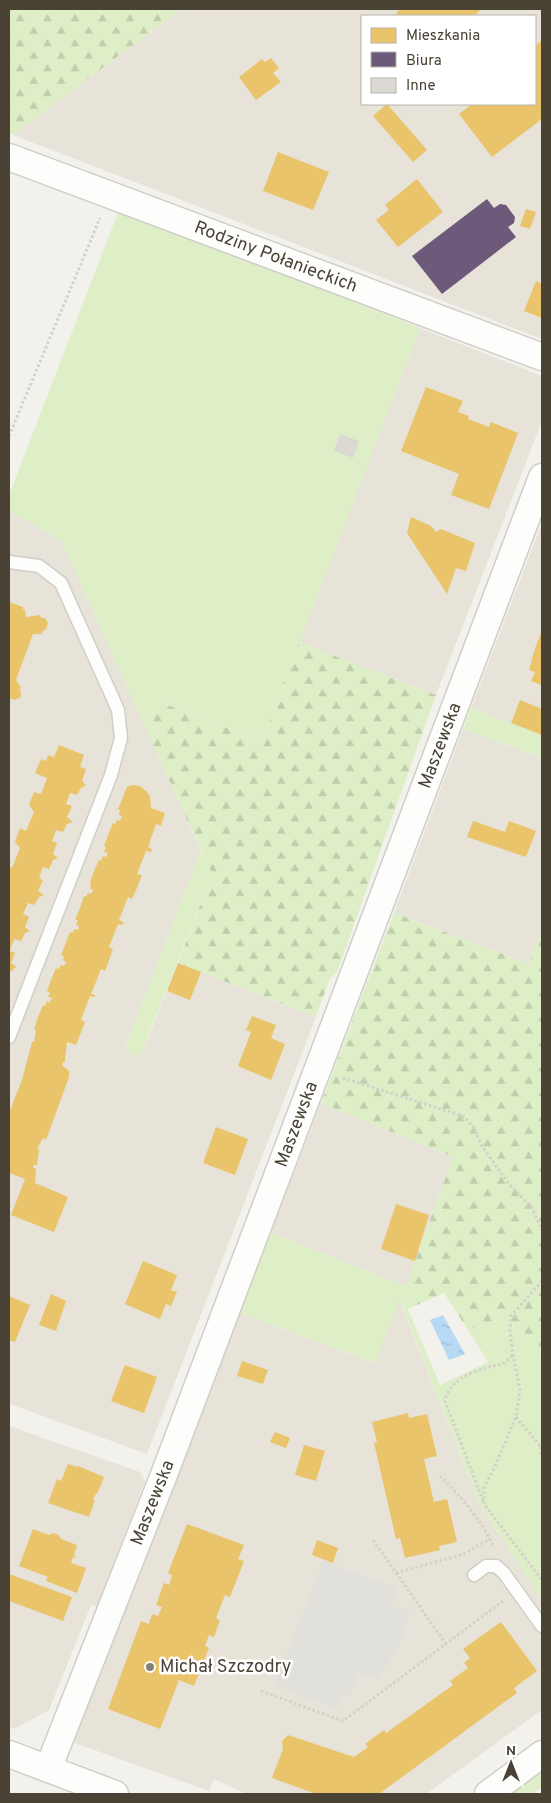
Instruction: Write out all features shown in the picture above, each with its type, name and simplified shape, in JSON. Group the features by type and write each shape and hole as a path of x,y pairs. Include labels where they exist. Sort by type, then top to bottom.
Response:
{"street":[{"name":"Rodziny Połanieckich","path":"9,157 542,357"},
{"name":"Maszewska","path":"48,1769 165,1472 542,477"},
{"path":"9,1754 115,1794"},
{"path":"488,1794 542,1754"}],"lane":[{"path":"9,562 39,566 61,583 118,710 121,738 111,775 9,1037"},
{"path":"474,1574 486,1566 496,1566 504,1573 542,1626"}],"path":[{"path":"9,436 110,196"},
{"path":"317,1069 463,1116 473,1126 482,1146 508,1183 532,1208 542,1230"},
{"path":"484,1504 484,1488 516,1416 520,1390 513,1355 510,1330 511,1316 542,1281"},
{"path":"513,1355 502,1364 489,1366 465,1376 452,1384 446,1393 445,1401 484,1504 542,1580"},
{"path":"516,1416 541,1448 542,1456"},
{"path":"440,1476 457,1492 490,1539 495,1551 496,1566"},
{"path":"396,1573 464,1554 490,1539"},
{"path":"373,1540 446,1644"},
{"path":"261,1691 343,1721 517,1591"}],"shaded area":[{"path":"181,9 542,9 542,339 13,135"},
{"path":"420,328 542,376 542,421 436,695 299,642"},
{"path":"9,511 61,540 201,851 124,1050 145,1046 178,963 316,1017 147,1454 10,1404 9,1406"},
{"path":"542,523 542,735 471,708"},
{"path":"463,729 542,758 542,931 529,964 394,913"},
{"path":"321,1103 453,1157 406,1286 271,1233"},
{"path":"399,1298 479,1504 542,1599 542,1710 426,1794 246,1794 214,1779 209,1791 72,1742 240,1313 374,1363"},
{"path":"9,1426 140,1472 145,1481 97,1607 91,1605 49,1710 14,1729 9,1727"},
{"path":"323,1561 398,1588 391,1605 411,1612 397,1650 377,1679 359,1673 350,1696 341,1693 337,1709 275,1685"}],"green space":[{"path":"9,9 181,9 13,135 9,133"},
{"path":"119,210 420,328 262,741 161,702 148,734 61,540 9,511 9,495"},
{"path":"299,642 436,695 337,972 330,978 316,1017 178,963 212,874 148,734 160,702 262,741"},
{"path":"471,708 542,735 542,758 463,729"},
{"path":"201,851 212,874 140,1057 124,1050"},
{"path":"394,913 529,964 542,931 542,1361 535,1341 500,1319 468,1330 444,1293 417,1305 406,1286 453,1157 321,1103"},
{"path":"271,1233 406,1286 417,1305 408,1309 440,1385 488,1362 468,1330 500,1319 535,1341 542,1361 542,1599 479,1504 400,1299 375,1363 240,1313"},
{"path":"542,1769 542,1787 532,1794 509,1794"}],"water":[{"path":"443,1315 465,1354 449,1360 430,1320"}],"building: Mieszkania":[{"path":"400,9 481,9 476,15 395,15"},
{"path":"542,39 542,119 492,157 459,114 471,105 536,105 536,46"},
{"path":"271,58 279,68 273,73 281,82 256,100 239,77 262,59 265,62"},
{"path":"388,105 427,150 413,162 373,116"},
{"path":"278,152 329,172 313,210 263,191"},
{"path":"417,179 443,212 398,247 376,220 389,210 385,205"},
{"path":"526,209 536,212 530,229 520,226"},
{"path":"536,281 542,284 542,318 524,311"},
{"path":"426,387 463,401 458,412 469,416 468,419 489,427 491,422 518,433 489,509 451,495 459,474 401,451"},
{"path":"411,517 431,526 436,532 441,529 475,543 466,571 456,568 447,594 407,533"},
{"path":"9,602 23,607 26,617 40,615 48,623 42,634 33,634 16,680 21,687 20,698 14,700 9,698"},
{"path":"542,630 542,685 531,681 535,672 529,670"},
{"path":"520,700 542,709 542,735 511,723"},
{"path":"59,745 84,755 80,767 86,769 82,781 86,785 81,788 77,795 70,793 66,804 72,806 67,817 73,822 67,824 63,832 56,830 52,841 57,843 53,854 58,858 53,860 49,869 43,867 39,878 43,880 38,891 44,895 39,897 34,905 28,903 23,914 29,917 25,927 30,931 25,933 21,941 14,939 10,951 15,953 11,963 16,967 9,973 9,867 12,868 20,848 15,842 20,828 26,831 34,812 29,805 34,792 41,794 47,778 35,773 41,759 46,761 48,755 54,757"},
{"path":"133,785 140,786 150,796 151,808 165,813 161,826 156,824 148,847 152,849 151,852 146,851 137,874 142,875 137,888 132,899 128,897 119,920 124,922 122,925 118,924 109,947 113,949 105,971 101,969 91,994 95,995 95,997 90,996 81,1020 85,1022 76,1045 67,1042 65,1062 62,1065 69,1071 69,1077 46,1140 43,1138 37,1149 39,1150 37,1165 34,1165 33,1168 36,1168 35,1183 68,1197 54,1232 11,1215 25,1179 9,1173 9,1113 22,1080 32,1042 34,1042 36,1030 34,1030 38,1017 43,1005 45,1006 47,1001 49,1003 52,998 48,997 50,993 47,991 51,980 56,968 59,969 61,965 64,966 66,962 63,960 64,956 61,955 70,932 73,933 74,929 78,930 79,926 76,925 78,920 75,920 84,896 86,897 88,893 91,894 93,890 90,888 90,883 94,871 99,860 101,861 103,856 106,857 108,853 104,852 106,847 104,846 108,835 113,823 115,824 117,820 120,821 122,816 119,815 120,810 118,809 127,787"},
{"path":"473,821 505,832 509,821 536,831 526,857 467,837"},
{"path":"178,963 201,972 190,1000 167,991"},
{"path":"252,1016 276,1025 271,1038 285,1044 271,1080 238,1066 251,1032 246,1030"},
{"path":"216,1127 248,1139 235,1175 203,1163"},
{"path":"396,1204 429,1215 415,1261 381,1249"},
{"path":"143,1261 177,1275 171,1290 177,1292 171,1306 166,1304 160,1319 125,1304"},
{"path":"51,1294 66,1301 56,1331 39,1325"},
{"path":"9,1296 30,1305 15,1342 9,1340"},
{"path":"242,1361 268,1370 263,1384 237,1376"},
{"path":"125,1365 157,1377 144,1413 111,1401"},
{"path":"408,1413 409,1418 427,1414 437,1456 424,1459 434,1502 447,1499 457,1542 439,1546 440,1550 405,1558 400,1538 396,1539 374,1443 377,1442 372,1422"},
{"path":"275,1432 290,1438 286,1448 270,1442"},
{"path":"304,1445 325,1451 316,1481 295,1475"},
{"path":"68,1464 78,1466 104,1477 93,1500 95,1500 89,1517 48,1503 57,1479 61,1481"},
{"path":"187,1524 244,1545 238,1559 244,1561 230,1597 225,1595 216,1618 220,1620 214,1637 209,1635 205,1646 209,1648 194,1686 179,1680 160,1729 108,1709 141,1621 149,1624 152,1614 158,1616 162,1607 156,1605 164,1583 169,1585 172,1575 168,1573"},
{"path":"33,1529 49,1535 53,1533 59,1535 61,1539 77,1545 74,1555 76,1556 75,1558 73,1557 71,1563 86,1568 77,1593 46,1581 48,1577 19,1566"},
{"path":"317,1540 338,1548 333,1563 312,1555"},
{"path":"9,1574 72,1597 63,1621 9,1601"},
{"path":"501,1622 537,1671 514,1688 517,1693 379,1794 316,1794 272,1778 283,1749 282,1741 288,1735 354,1757 368,1747 365,1744 384,1730 386,1733 453,1685 450,1681 468,1668 464,1663 470,1658 463,1649"}],"building: Biura":[{"path":"487,199 494,208 500,204 506,205 515,217 514,223 508,227 516,237 442,294 412,256"}],"building: Inne":[{"path":"340,434 359,441 353,458 334,451"}],"place":[{"name":"Michał Szczodry","path":"150,1667"}]}
